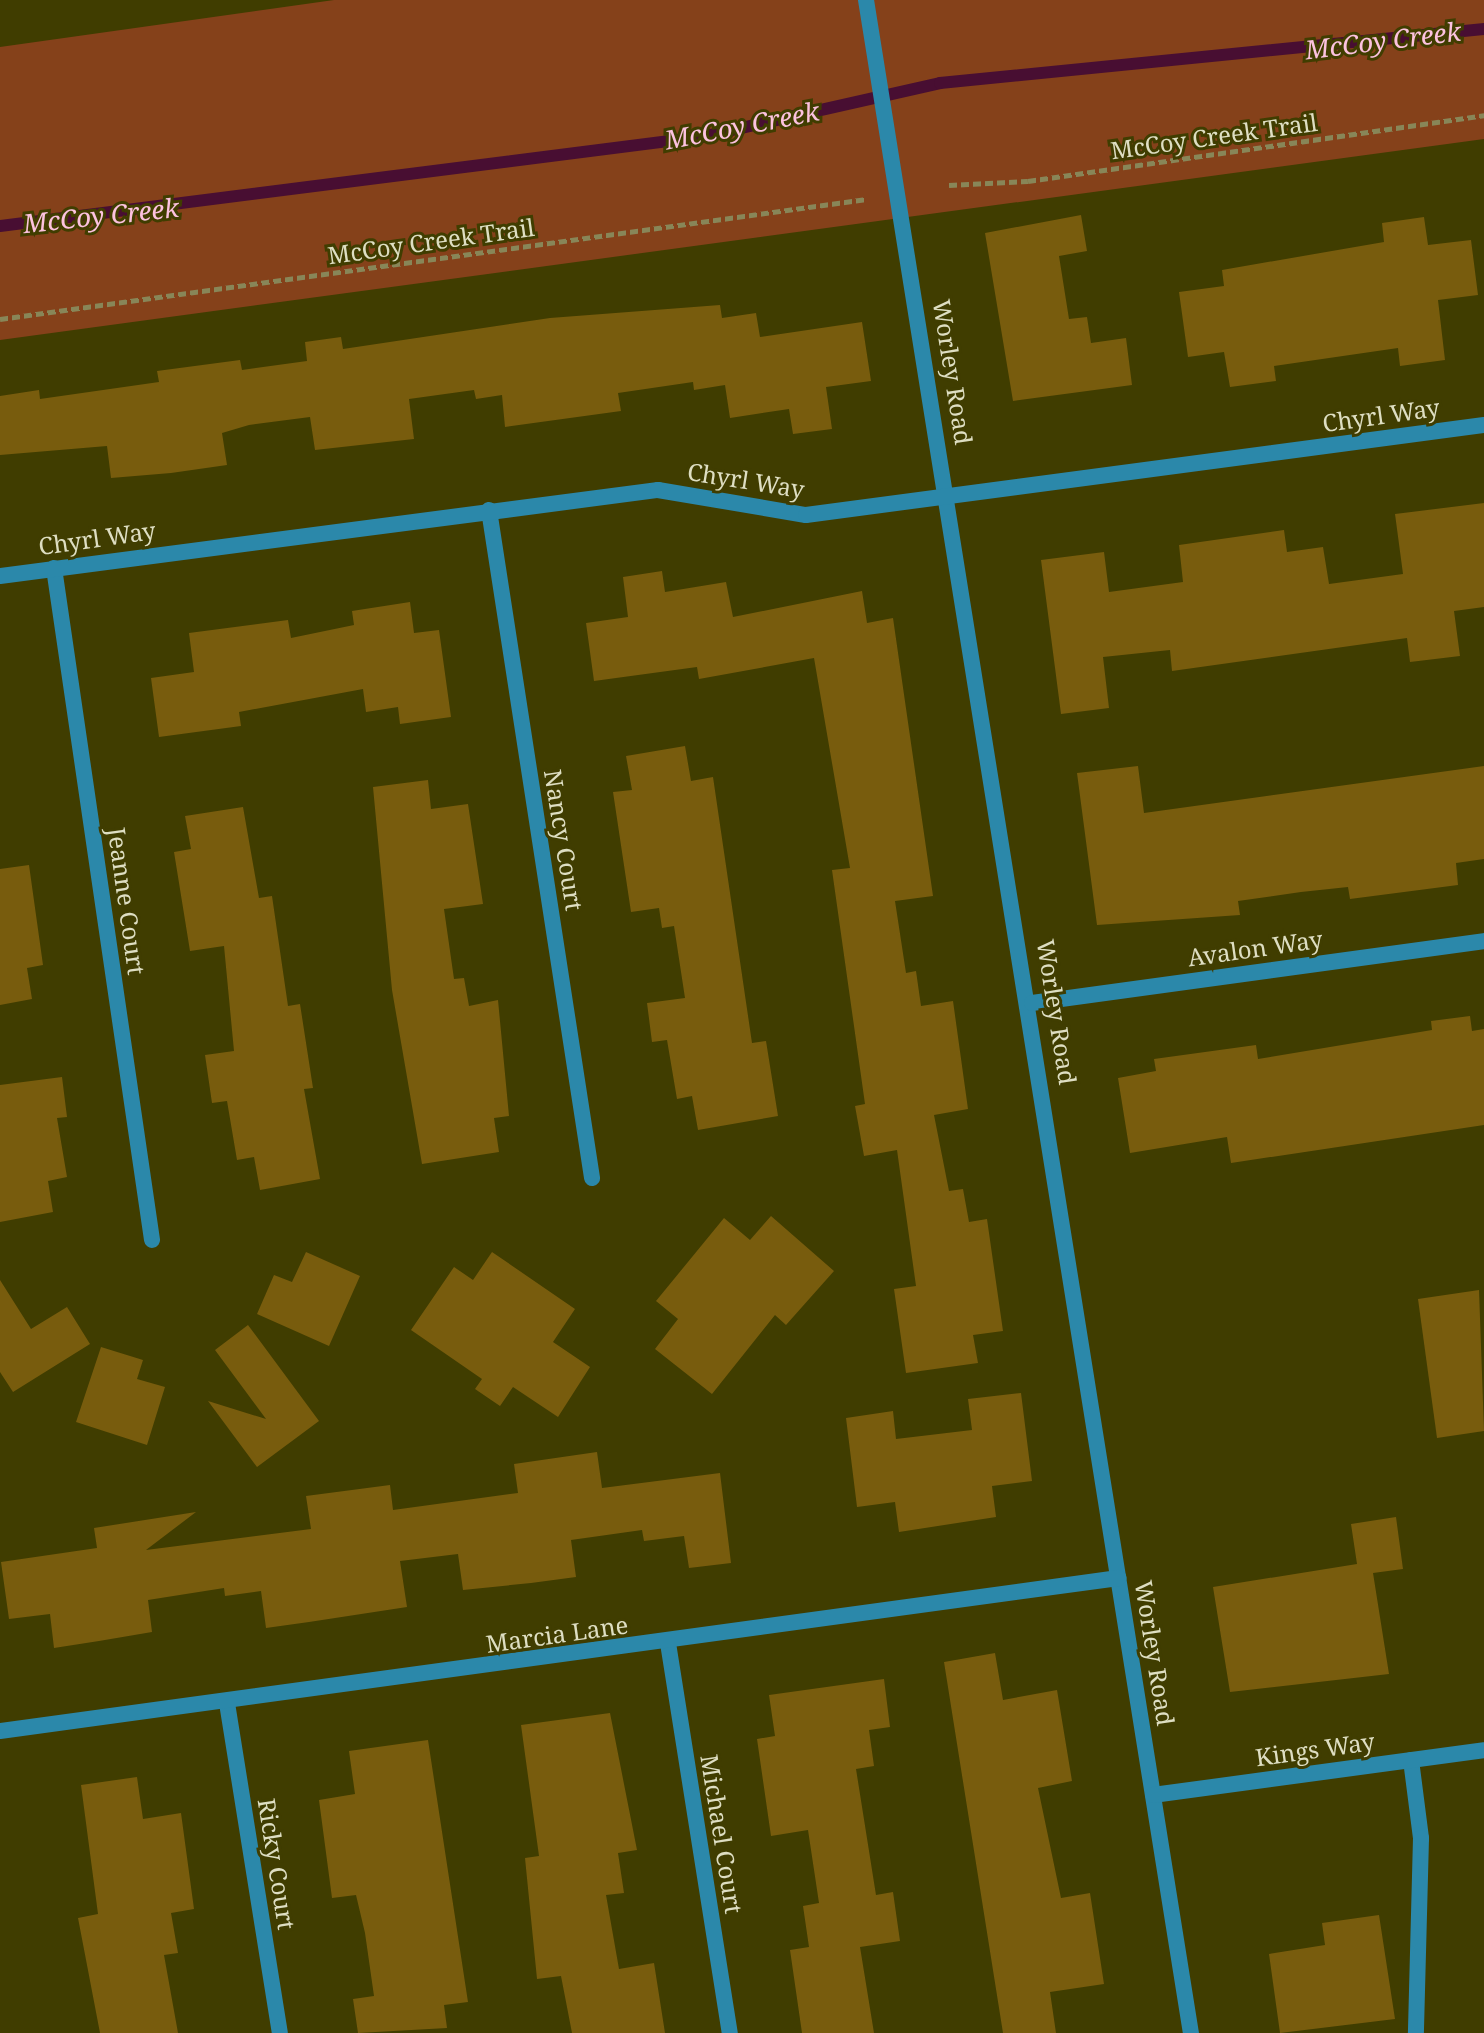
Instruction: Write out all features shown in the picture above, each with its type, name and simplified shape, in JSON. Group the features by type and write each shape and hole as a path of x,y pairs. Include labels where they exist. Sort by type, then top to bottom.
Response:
{"street":[{"name":"Worley Road","path":"866,0 1032,1003 1191,2033"},
{"name":"Chyrl Way","path":"0,576 658,490 806,515 950,500 1484,425"},
{"name":"Nancy Court","path":"489,510 592,1178"},
{"name":"Jeanne Court","path":"54,568 152,1240"},
{"name":"Avalon Way","path":"1032,1003 1484,941"},
{"name":"Marcia Lane","path":"0,1731 668,1643 1119,1578"},
{"name":"Michael Court","path":"668,1643 730,2033"},
{"name":"Ricky Court","path":"227,1703 280,2033"},
{"name":"Kings Way","path":"1153,1795 1484,1750"},
{"path":"1411,1760 1421,1838 1416,2033"}],"path":[{"name":"McCoy Creek Trail","path":"949,185 1028,181 1484,115"},
{"name":"McCoy Creek Trail","path":"0,319 867,199"}],"shaded area":[{"path":"334,0 1484,0 1484,139 0,340 0,47"}],"building":[{"path":"1081,215 1087,251 1059,256 1069,319 1087,317 1091,343 1126,338 1132,385 1013,401 985,233"},
{"path":"1424,217 1428,245 1471,240 1478,295 1438,300 1445,360 1400,366 1398,348 1274,366 1276,381 1230,387 1224,352 1188,357 1179,292 1224,286 1222,270 1384,242 1382,223"},
{"path":"720,305 722,318 756,313 760,337 862,322 871,381 826,387 832,429 793,434 789,409 730,418 725,385 694,390 693,382 618,393 621,411 505,427 502,395 476,399 474,390 409,399 414,439 315,450 310,417 249,425 222,433 227,465 171,473 111,478 107,446 0,455 0,396 39,390 40,399 159,382 157,371 240,360 242,370 307,361 305,342 341,337 343,349 550,318"},
{"path":"1484,503 1484,607 1454,611 1460,656 1410,662 1407,638 1172,671 1170,650 1103,657 1109,708 1061,714 1041,560 1104,552 1109,592 1183,582 1179,545 1284,530 1287,552 1323,547 1329,584 1403,574 1395,514"},
{"path":"662,571 665,592 726,582 733,617 862,591 867,623 893,618 933,896 895,901 906,973 916,971 921,1006 953,1001 968,1109 934,1115 949,1191 963,1189 969,1222 987,1219 1003,1331 973,1335 978,1363 906,1373 894,1289 916,1286 897,1150 864,1156 855,1106 865,1104 832,870 850,868 814,658 699,679 697,667 594,681 586,623 628,617 623,577"},
{"path":"410,602 414,633 439,630 451,717 400,724 398,707 366,712 363,689 239,712 241,726 159,737 151,678 194,672 189,633 288,620 291,638 354,625 352,611"},
{"path":"685,746 691,781 713,777 752,1043 766,1041 778,1116 698,1130 692,1096 677,1099 667,1040 652,1042 647,1003 685,998 674,926 662,928 659,908 631,912 613,792 632,790 626,756"},
{"path":"1138,766 1144,813 1484,766 1484,859 1456,863 1458,885 1350,899 1348,887 1301,892 1238,901 1240,915 1097,925 1077,773"},
{"path":"428,780 431,809 468,804 483,904 444,909 454,979 464,978 469,1006 498,1000 509,1116 494,1118 499,1152 422,1164 392,990 373,787"},
{"path":"243,807 259,898 272,896 288,1006 300,1004 313,1088 304,1089 320,1179 260,1190 254,1157 237,1160 227,1101 212,1103 205,1055 234,1051 224,946 190,951 174,852 191,849 185,816"},
{"path":"29,865 43,965 27,968 32,999 0,1005 0,869"},
{"path":"1470,1016 1472,1031 1484,1029 1484,1125 1231,1163 1227,1137 1130,1153 1118,1078 1156,1071 1154,1059 1256,1045 1258,1059 1432,1030 1431,1021"},
{"path":"62,1077 67,1117 57,1118 67,1177 48,1181 53,1212 0,1222 0,1085"},
{"path":"771,1216 834,1271 786,1325 775,1315 712,1394 655,1349 678,1319 656,1301 724,1218 750,1240"},
{"path":"306,1252 360,1276 329,1346 257,1314 274,1275 292,1282"},
{"path":"492,1252 575,1309 553,1342 590,1367 558,1417 513,1387 500,1406 475,1389 482,1379 411,1330 454,1267 473,1280"},
{"path":"0,1280 31,1329 67,1307 90,1344 13,1392 0,1372"},
{"path":"1479,1290 1484,1431 1437,1438 1418,1299"},
{"path":"248,1325 319,1421 257,1467 208,1401 266,1419 215,1350"},
{"path":"101,1347 143,1360 137,1379 165,1387 147,1445 76,1422"},
{"path":"1021,1393 1032,1481 992,1486 996,1517 899,1532 895,1502 857,1507 846,1418 893,1411 896,1439 972,1430 968,1399"},
{"path":"597,1452 602,1488 720,1473 731,1563 689,1568 684,1536 644,1541 642,1530 571,1540 576,1577 531,1583 463,1590 458,1554 400,1561 407,1607 309,1622 266,1628 261,1591 225,1596 224,1588 148,1600 152,1632 54,1648 50,1614 9,1619 1,1562 97,1548 94,1528 196,1512 146,1550 311,1529 306,1496 390,1485 393,1510 518,1493 514,1464"},
{"path":"1396,1517 1403,1569 1373,1573 1389,1674 1230,1692 1213,1587 1357,1564 1351,1524"},
{"path":"995,1653 1003,1700 1057,1690 1072,1781 1038,1788 1061,1898 1090,1893 1104,1984 1050,1992 1056,2033 1003,2033 944,1662"},
{"path":"884,1679 890,1727 869,1730 874,1766 856,1769 876,1895 893,1892 900,1941 860,1947 874,2033 802,2033 790,1950 809,1947 803,1906 819,1903 808,1830 771,1836 757,1739 775,1736 769,1695"},
{"path":"610,1713 637,1850 618,1853 624,1893 606,1895 619,1969 654,1963 665,2033 572,2033 561,1976 537,1979 525,1858 539,1856 521,1725"},
{"path":"428,1740 468,2002 444,2005 447,2028 358,2033 353,1999 374,1996 365,1933 356,1895 332,1898 319,1800 355,1794 349,1751"},
{"path":"137,1777 143,1819 181,1813 194,1909 171,1913 178,1953 164,1955 178,2033 100,2033 78,1918 98,1914 81,1785"},
{"path":"1379,1915 1395,2019 1280,2033 1269,1954 1325,1945 1322,1923"}],"waterway":[{"name":"McCoy Creek","path":"0,226 701,137 940,83 1484,29"}]}
